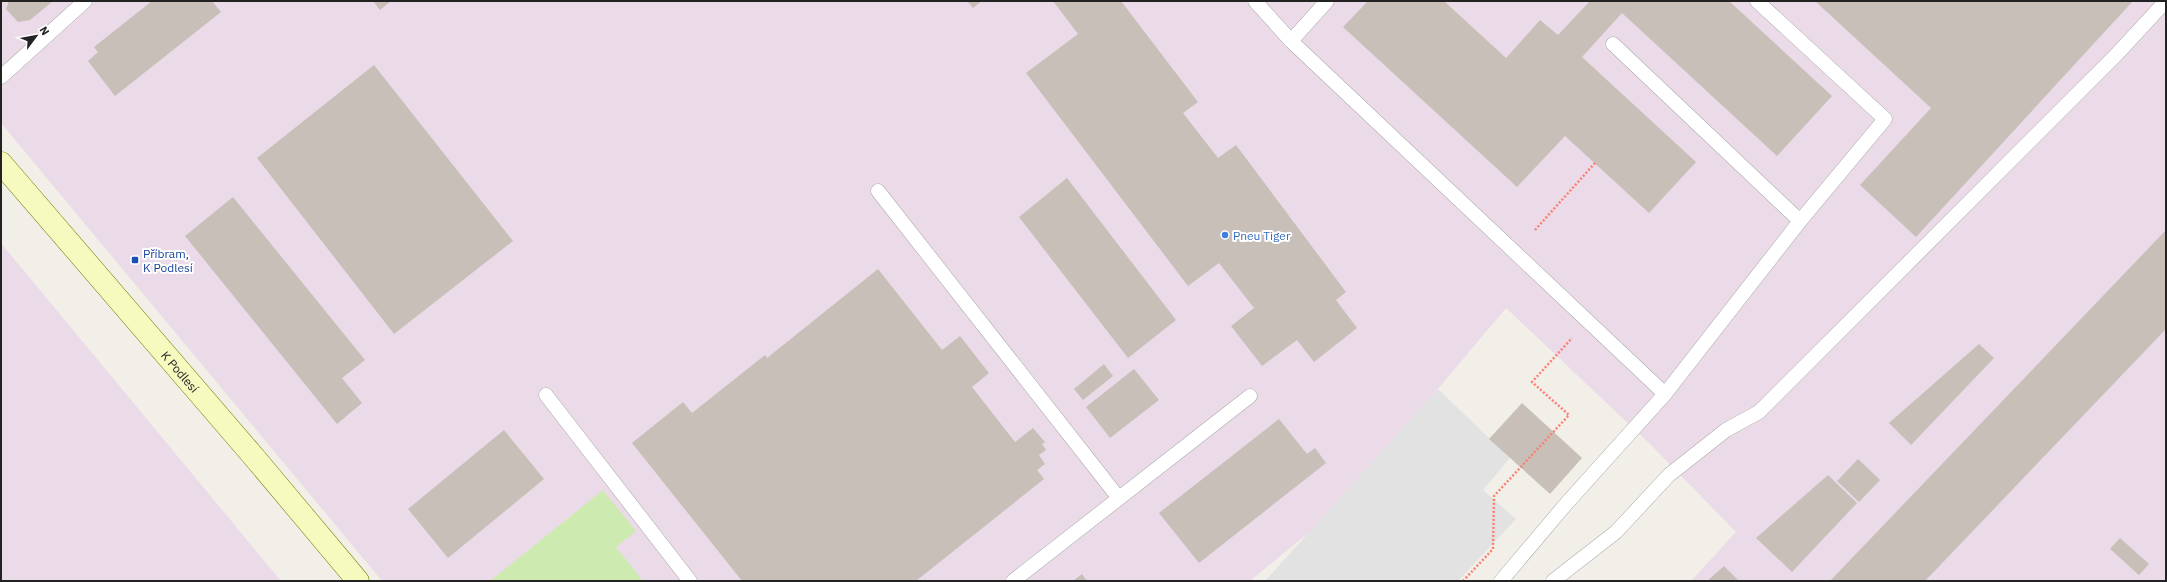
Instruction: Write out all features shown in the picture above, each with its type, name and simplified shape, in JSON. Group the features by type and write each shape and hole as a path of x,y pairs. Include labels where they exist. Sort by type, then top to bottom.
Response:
{"street":[{"name":"K Podlesí","path":"1,163 249,451 358,581"}],"lane":[{"path":"1,77 85,1"},
{"path":"1255,1 1291,41 1665,394"},
{"path":"1291,41 1328,1"},
{"path":"1501,581 1566,504 1665,394 1800,221 1885,119 1758,1"},
{"path":"1553,581 1616,532 1669,475 1726,430 1759,412 2117,54 2166,1"},
{"path":"1613,44 1800,221"},
{"path":"878,191 1118,497"},
{"path":"546,395 690,581"},
{"path":"1013,581 1118,497 1250,396"}],"path":[{"path":"1535,230 1595,163"},
{"path":"1463,581 1493,549 1494,496 1569,415 1532,382 1588,321"}],"shaded area":[{"path":"1,1 2166,1 2166,581 1691,581 1736,532 1652,446 1506,308 1438,389 1313,529 1250,581 382,581 1,123"},
{"path":"1,243 281,581 1,581"},
{"path":"1438,389 1510,458 1483,490 1516,519 1458,581 1265,581"}],"green space":[{"path":"603,490 636,531 616,547 643,581 490,581"}],"building":[{"path":"9,1 53,1 30,20 18,22 6,9"},
{"path":"152,1 212,1 221,12 115,96 88,61 98,52 94,47"},
{"path":"373,1 391,1 380,10"},
{"path":"967,1 982,1 973,8"},
{"path":"1053,1 1121,1 1198,102 1183,113 1218,158 1236,145 1346,292 1336,300 1357,328 1314,362 1297,340 1262,366 1231,326 1254,308 1219,263 1188,286 1026,73 1078,34"},
{"path":"1368,1 1444,1 1506,58 1540,20 1558,35 1590,1 1729,1 1832,96 1777,156 1622,13 1582,57 1696,162 1649,213 1565,136 1517,187 1343,27"},
{"path":"1815,1 2133,1 1916,237 1860,185 1931,108"},
{"path":"374,65 513,241 394,334 257,158"},
{"path":"1067,178 1176,320 1128,358 1019,217"},
{"path":"233,197 365,360 342,378 362,403 337,424 185,236"},
{"path":"2166,230 2166,329 1925,581 1830,581"},
{"path":"878,269 942,350 960,336 989,373 972,387 1015,442 1033,428 1045,442 1042,444 1046,450 1039,455 1045,464 1037,470 1044,479 916,581 742,581 632,443 683,402 692,413 765,355 767,358"},
{"path":"1979,344 1994,358 1911,445 1889,423"},
{"path":"1104,364 1113,376 1083,400 1074,389"},
{"path":"1134,369 1159,400 1110,438 1086,407"},
{"path":"1522,403 1582,458 1550,494 1489,439"},
{"path":"1279,419 1307,454 1315,448 1326,463 1199,563 1159,513"},
{"path":"504,430 544,479 448,558 408,509"},
{"path":"1858,459 1880,480 1859,502 1837,481"},
{"path":"1828,475 1857,503 1792,572 1756,538"},
{"path":"2120,538 2149,564 2139,575 2110,549"},
{"path":"1724,566 1739,581 1707,581"},
{"path":"1082,574 1087,581 1073,581"}],"place":[{"name":"Pneu Tiger","path":"1225,235"},
{"name":"Příbram, K Podlesí","path":"135,260"}]}
